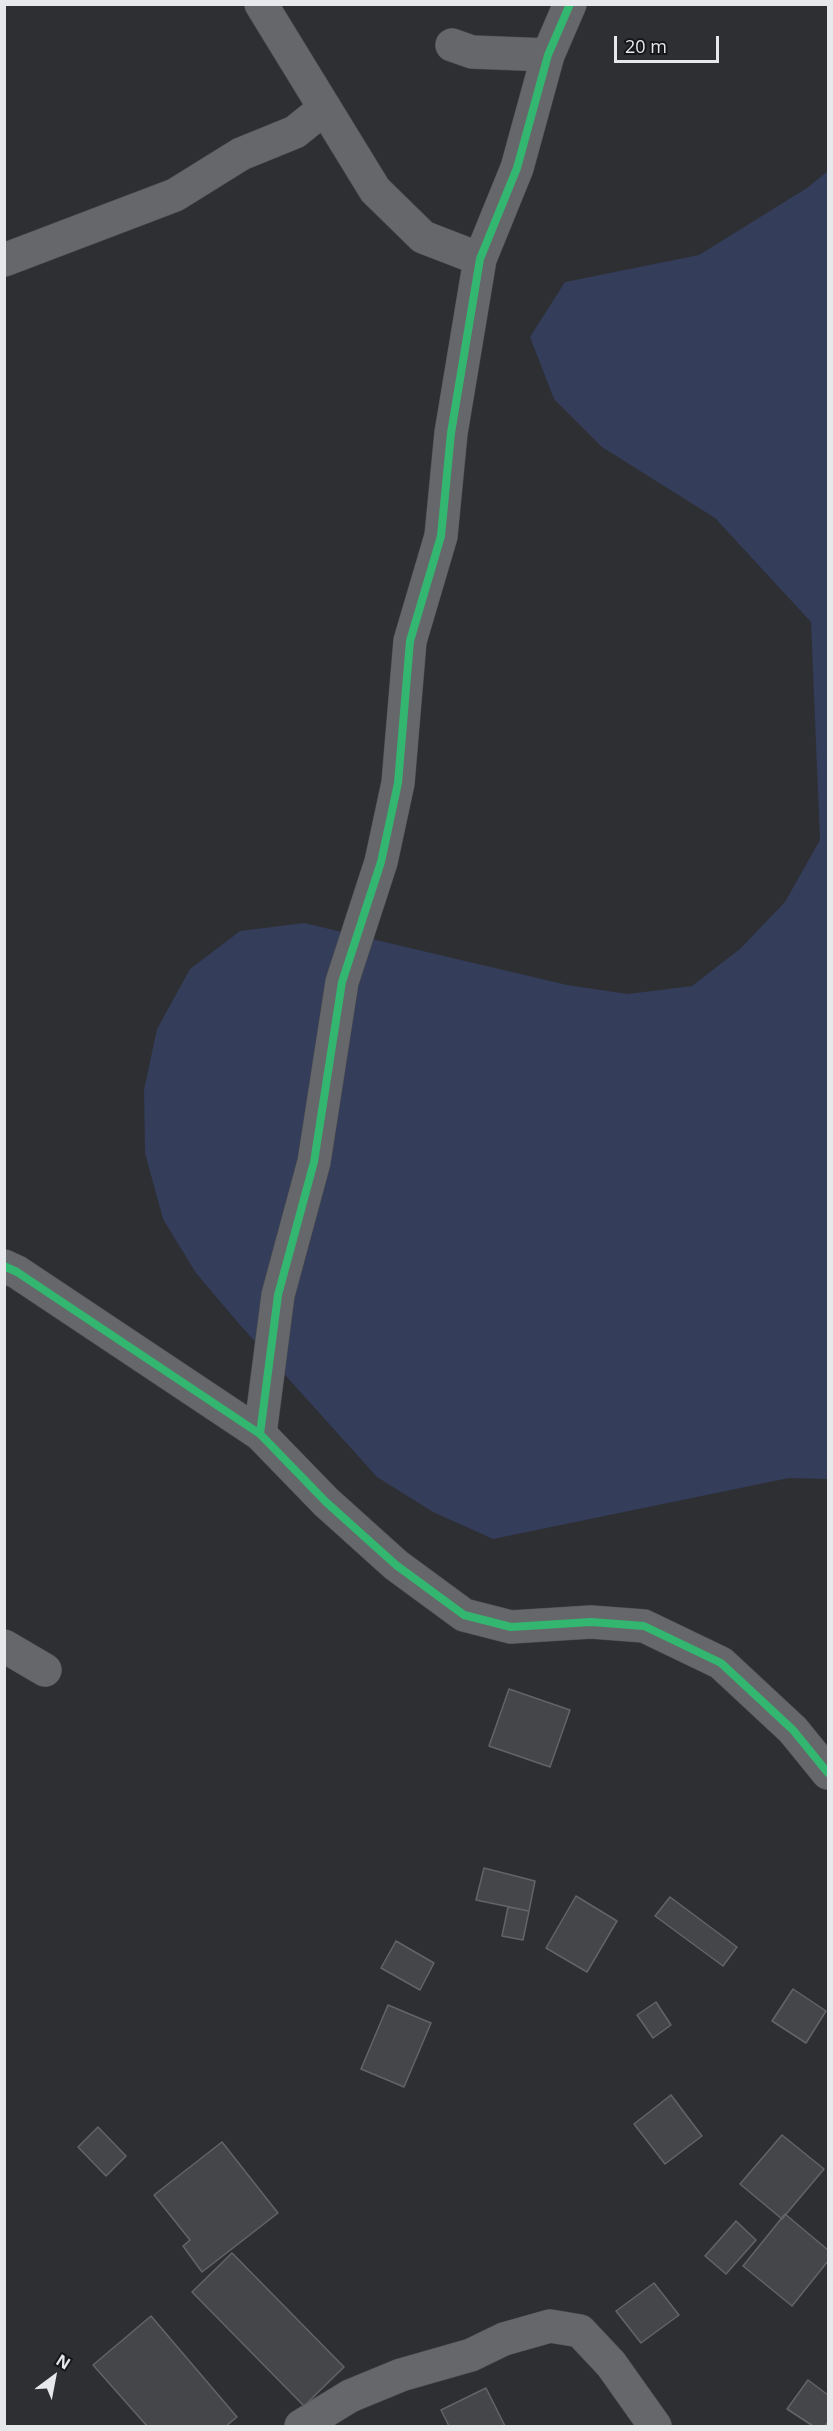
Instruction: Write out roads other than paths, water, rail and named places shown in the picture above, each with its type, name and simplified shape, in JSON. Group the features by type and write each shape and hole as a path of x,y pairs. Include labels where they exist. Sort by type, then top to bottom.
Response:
{"street":[{"path":"261,4 375,190 423,237 480,259"},
{"path":"260,1434 278,1294 314,1162 342,982 381,862 398,783 410,641 441,536 451,433 480,259 517,168 548,55 570,4"},
{"path":"452,45 472,52 548,55"},
{"path":"4,260 175,195 241,154 295,132 325,108"},
{"path":"4,1266 17,1272 260,1434 326,1502 396,1565 464,1616 511,1626 591,1622 644,1626 720,1663 793,1730 828,1773"},
{"path":"4,1646 45,1670"},
{"path":"300,2427 350,2396 401,2375 471,2355 504,2340 550,2326 580,2331 611,2364 655,2427"}]}
